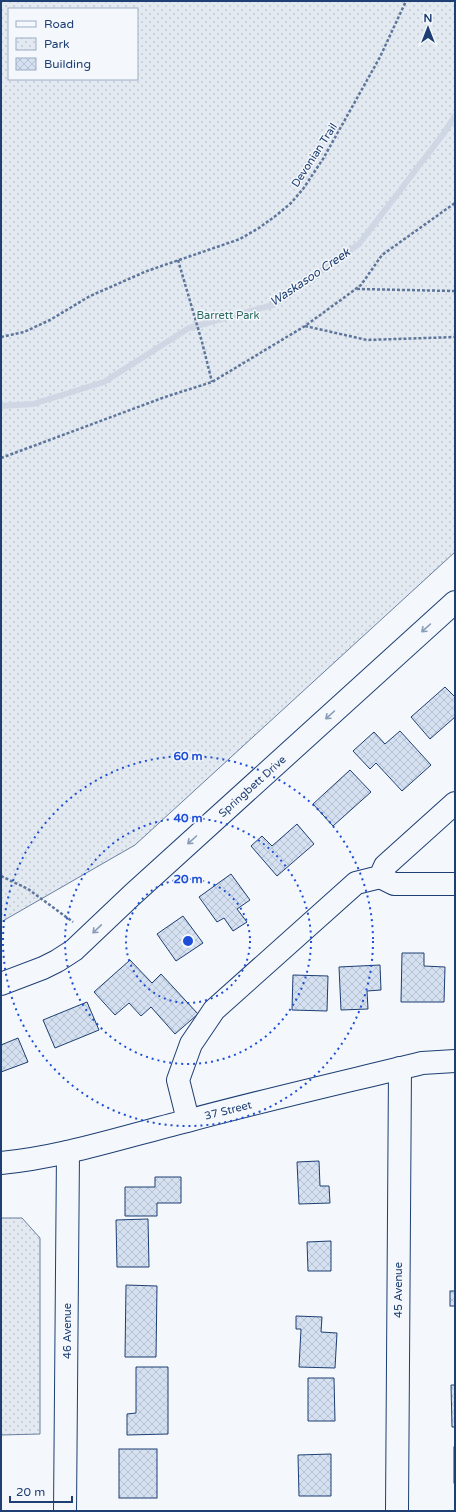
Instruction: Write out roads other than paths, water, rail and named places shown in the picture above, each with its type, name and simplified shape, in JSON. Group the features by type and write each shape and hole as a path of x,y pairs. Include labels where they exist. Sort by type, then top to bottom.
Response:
{"street":[{"name":"Springbett Drive","path":"1,984 43,968 74,950 144,884 455,602"},
{"path":"380,877 386,866 455,803"},
{"path":"188,1120 178,1080 191,1044 214,1010 356,883 380,877 394,884 455,884"},
{"name":"37 Street","path":"1,1163 68,1152 188,1120 422,1063 455,1061"},
{"name":"45 Avenue","path":"397,1511 400,1068"},
{"name":"46 Avenue","path":"65,1511 68,1152"}],"waterway":[{"name":"Waskasoo Creek","path":"1,406 33,404 104,382 189,328 273,305 359,244 444,133 455,116"}],"park label":[{"name":"Barrett Park","path":"228,315"}]}
